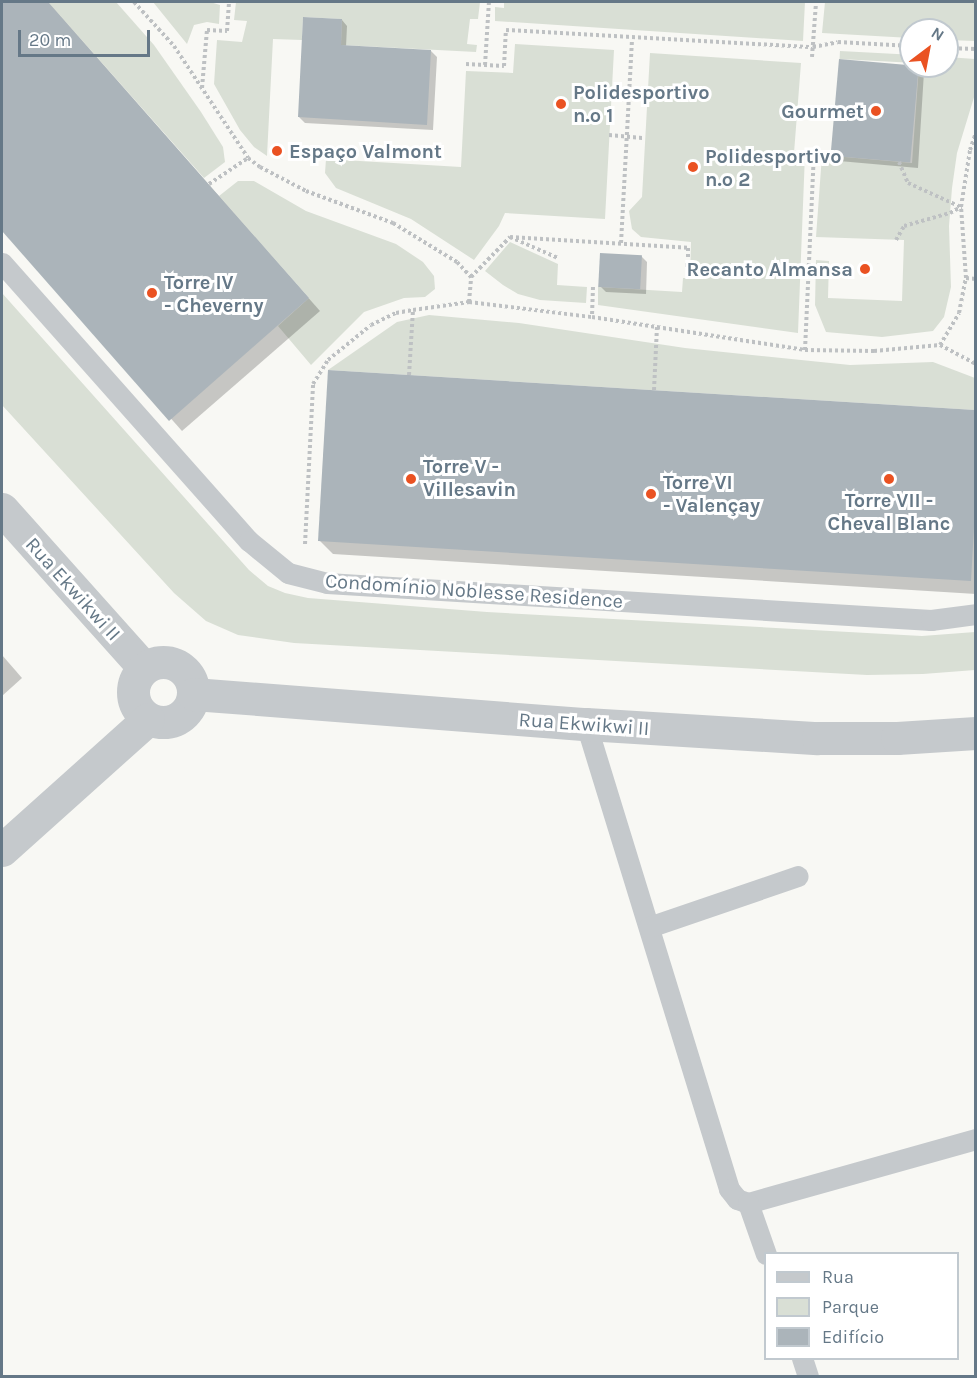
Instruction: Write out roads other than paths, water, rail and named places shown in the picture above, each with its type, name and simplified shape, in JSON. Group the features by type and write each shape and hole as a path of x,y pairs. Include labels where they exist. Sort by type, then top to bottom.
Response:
{"street":[{"name":"Rua Ekwikwi II","path":"2,509 144,668"},
{"path":"153,663 173,663 188,675 192,694 185,712 168,722 148,719 135,704 133,694 134,684 144,668 153,663"},
{"name":"Rua Ekwikwi II","path":"192,694 586,724 818,738 897,738 975,733"},
{"path":"2,850 148,719"}],"lane":[{"name":"Condomínio Noblesse Residence","path":"2,263 249,541 288,573 327,583 932,620 975,615"},
{"path":"586,724 729,1189 737,1199 748,1203 975,1139"},
{"path":"650,927 798,876"},
{"path":"748,1203 765,1252"},
{"path":"802,1360 808,1377"}],"place":[{"name":"Polidesportivo n.º 1","path":"561,104"},
{"name":"Gourmet","path":"876,111"},
{"name":"Espaço Valmont","path":"277,151"},
{"name":"Polidesportivo n.º 2","path":"693,167"},
{"name":"Recanto Almansa","path":"865,269"},
{"name":"Torre IV - Cheverny","path":"152,293"},
{"name":"Torre V - Villesavin","path":"411,479"},
{"name":"Torre VII - Cheval Blanc","path":"889,479"},
{"name":"Torre VI - Valençay","path":"651,494"}]}
